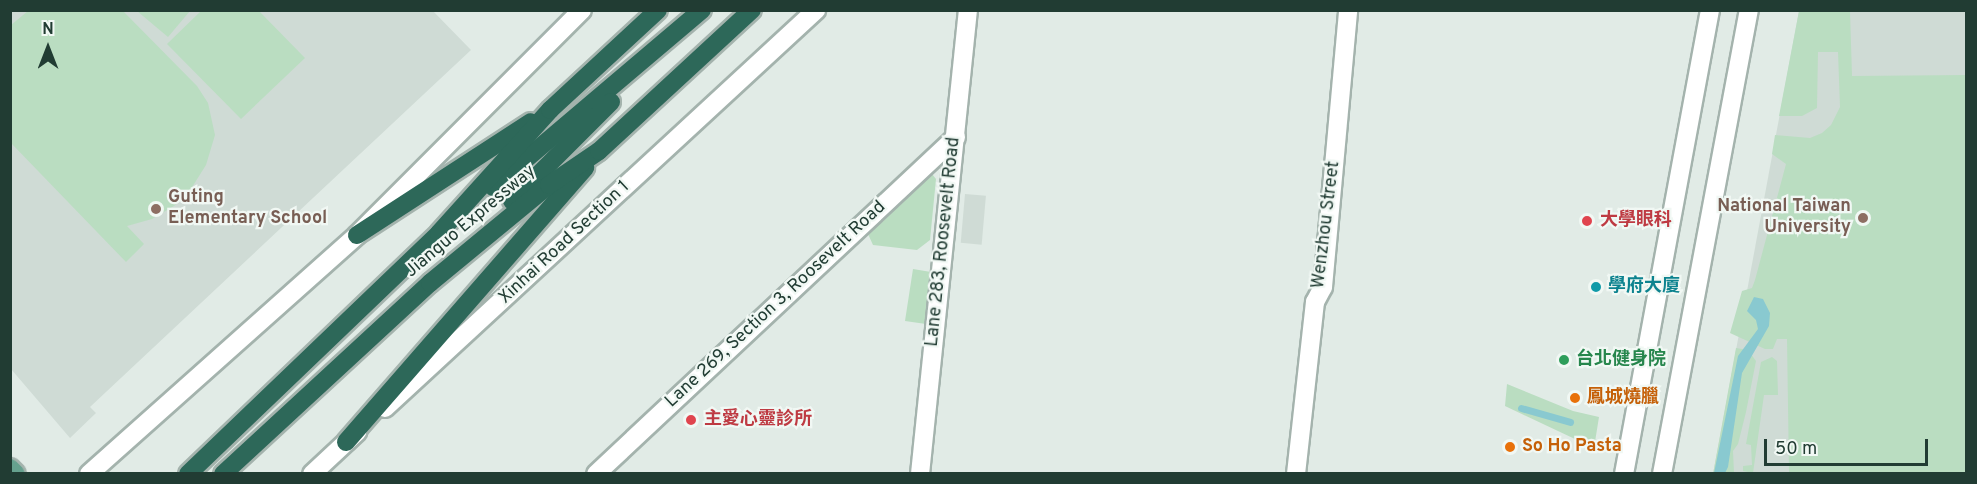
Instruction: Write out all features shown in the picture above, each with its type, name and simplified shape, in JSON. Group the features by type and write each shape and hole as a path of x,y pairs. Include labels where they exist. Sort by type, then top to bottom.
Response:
{"highway":[{"name":"Jianguo Expressway","path":"188,474 439,233 550,110 658,10"},
{"path":"430,283 702,10"},
{"name":"Jianguo Expressway","path":"223,474 430,283 549,185 600,151 752,10"},
{"path":"439,233 664,46"},
{"path":"357,235 550,110"},
{"path":"346,442 600,151"}],"main road":[{"path":"89,474 357,235 582,10"},
{"name":"Xinhai Road Section 1","path":"312,474 816,10"},
{"name":"Lane 283, Roosevelt Road","path":"920,474 968,10"},
{"name":"Wenzhou Street","path":"1296,474 1315,302 1323,287 1348,10"},
{"path":"1624,474 1710,10"},
{"path":"1662,474 1749,10"},
{"name":"Lane 269, Section 3, Roosevelt Road","path":"596,474 956,137"},
{"path":"10,468 16,474"}],"shaded area":[{"name":"Guting Elementary School","path":"11,11 433,11 471,50 90,407 96,413 70,438 11,369"},
{"name":"National Taiwan University","path":"1799,11 1966,11 1966,473 1713,474"},
{"path":"965,194 986,196 982,245 961,243"}],"green space":[{"path":"202,10 259,11 305,58 241,119 167,44"},
{"path":"28,11 123,11 197,86 208,103 215,135 206,165 189,192 174,206 152,219 127,226 144,244 126,262 11,143 11,25"},
{"path":"137,11 190,11 168,37"},
{"name":"National Taiwan University","path":"1799,11 1850,11 1852,76 1966,75 1966,473 1789,473 1787,339 1777,339 1773,349 1765,349 1730,333 1742,291 1752,288 1755,280 1786,164 1772,154 1775,135 1810,138 1822,133 1831,125 1840,107 1838,52 1818,52 1817,108 1802,116 1779,116"},
{"path":"932,174 936,179 930,240 917,250 873,245 868,234"},
{"path":"913,269 931,272 926,324 905,321"},
{"path":"1736,348 1748,350 1756,361 1738,444 1733,451 1734,473 1713,474"},
{"path":"1772,357 1777,361 1778,395 1764,395 1753,473 1743,471 1743,466 1752,465 1751,445 1746,444 1761,362"},
{"path":"1507,384 1573,411 1599,417 1594,448 1505,406"}],"water":[{"path":"1754,297 1763,299 1770,313 1769,326 1742,373 1728,467 1725,473 1714,473 1738,356 1758,329 1756,320 1747,311"}],"waterway":[{"path":"1521,408 1570,422"}],"place":[{"name":"Guting Elementary School","path":"156,209"},
{"name":"National Taiwan University","path":"1863,218"},
{"name":"大學眼科","path":"1587,221"},
{"name":"學府大廈","path":"1596,287"},
{"name":"台北健身院","path":"1564,360"},
{"name":"鳳城燒臘","path":"1575,398"},
{"name":"主愛心靈診所","path":"691,420"},
{"name":"So Ho Pasta","path":"1510,447"}]}
